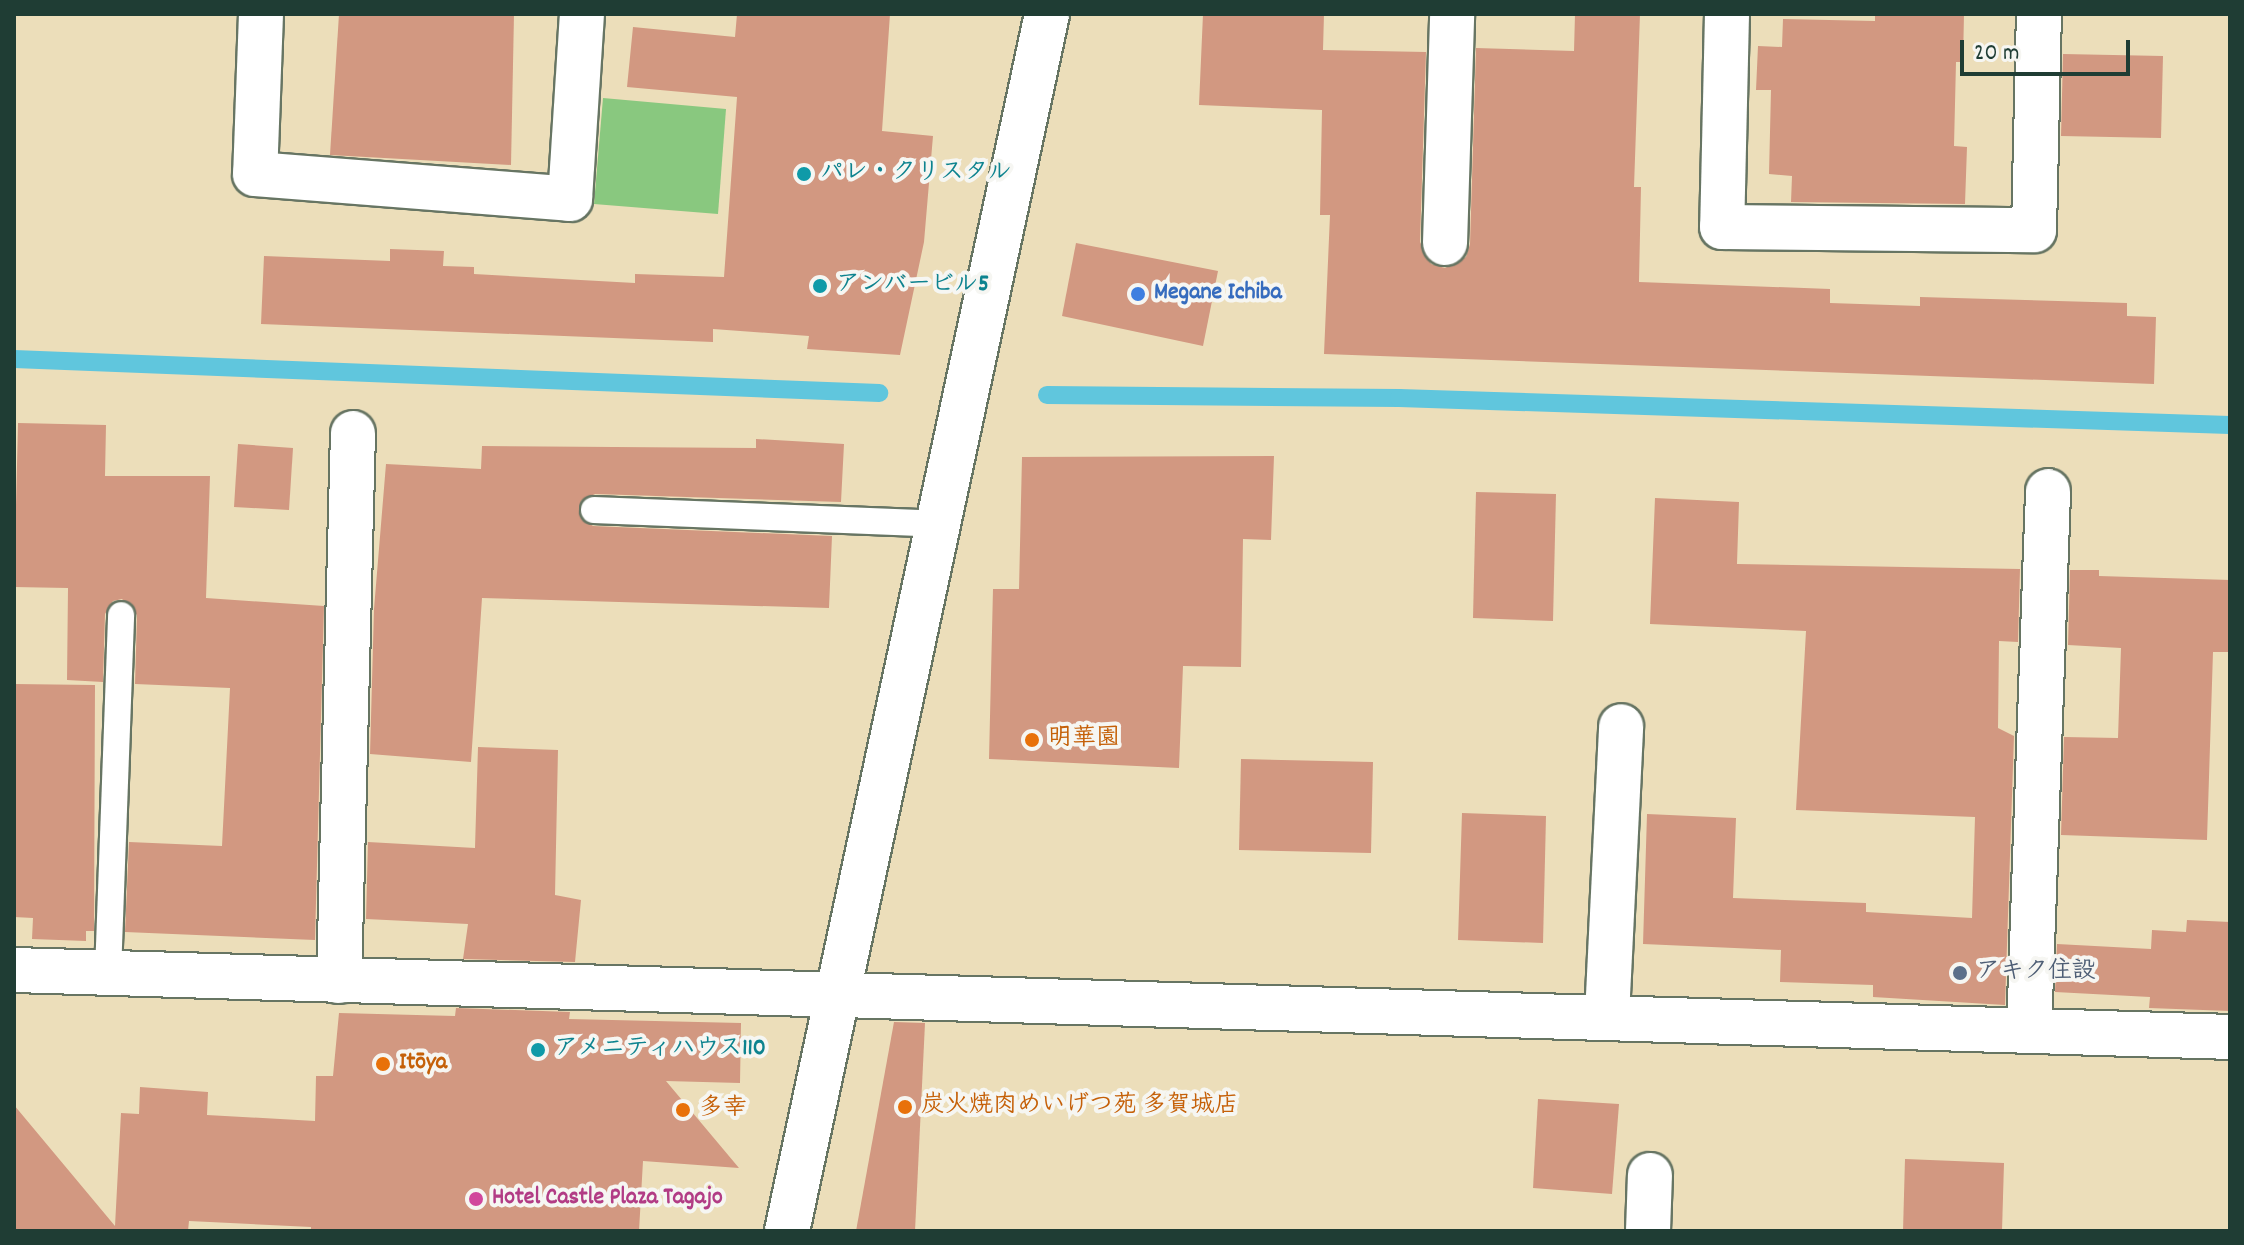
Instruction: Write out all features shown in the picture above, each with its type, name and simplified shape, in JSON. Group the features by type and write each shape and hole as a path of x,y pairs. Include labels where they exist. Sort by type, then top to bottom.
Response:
{"street":[{"path":"261,14 255,174 570,199 582,14"},
{"path":"787,1231 1047,14"},
{"path":"1445,243 1452,14"},
{"path":"1727,14 1722,227 2034,230 2039,14"},
{"path":"339,981 353,433"},
{"path":"2029,1031 2048,491"},
{"path":"1607,1016 1621,726"},
{"path":"14,970 2230,1037"},
{"path":"1648,1231 1650,1175"}],"lane":[{"path":"594,510 938,524"},
{"path":"108,973 121,615"}],"green space":[{"path":"603,98 726,109 718,214 594,204"}],"building":[{"path":"339,14 514,14 511,165 330,155"},
{"path":"737,14 890,14 882,131 933,136 924,242 900,355 807,349 809,336 713,329 713,342 261,324 264,256 390,261 390,249 444,251 443,266 474,267 474,274 635,283 635,274 724,277 737,97 627,87 633,27 735,37"},
{"path":"1203,14 1324,14 1323,50 1426,52 1420,242 1431,264 1445,268 1466,257 1470,244 1476,48 1574,51 1575,14 1640,14 1634,187 1641,187 1639,282 1830,289 1830,303 1920,306 1920,297 2127,303 2127,316 2156,317 2154,384 1324,354 1330,215 1320,215 1322,110 1199,105"},
{"path":"1875,14 1964,14 1963,62 1956,62 1954,146 1967,147 1965,204 1791,202 1792,176 1769,174 1771,90 1756,90 1758,46 1782,47 1783,19 1875,21"},
{"path":"2063,54 2163,56 2161,138 2061,136"},
{"path":"1076,243 1218,271 1203,346 1062,316"},
{"path":"18,423 106,425 105,476 210,476 206,598 324,606 315,940 125,932 129,842 222,846 230,688 135,684 137,615 122,599 113,601 105,614 103,682 67,680 68,588 14,587"},
{"path":"756,439 844,444 841,502 595,494 581,501 580,517 593,526 832,536 829,608 482,598 471,762 370,754 374,609 386,464 481,469 482,446 756,448"},
{"path":"238,444 293,448 289,510 234,507"},
{"path":"1274,456 1271,540 1243,539 1241,667 1183,666 1179,768 989,759 993,589 1019,589 1022,457"},
{"path":"1476,492 1556,494 1553,621 1473,618"},
{"path":"1655,498 1739,502 1737,564 2020,569 2018,642 1999,641 1998,728 2014,736 2005,1005 1873,997 1873,985 1780,982 1781,950 1643,944 1647,814 1736,818 1733,898 1866,903 1866,912 1972,918 1975,817 1796,810 1806,631 1650,624"},
{"path":"2070,570 2099,570 2099,576 2230,580 2230,652 2213,652 2207,840 2061,835 2064,737 2118,738 2121,648 2068,645"},
{"path":"14,684 95,685 94,931 86,931 86,941 32,939 33,918 14,917"},
{"path":"478,747 558,750 555,895 581,900 575,962 463,959 468,924 366,919 368,842 475,848"},
{"path":"1241,759 1373,762 1371,853 1239,850"},
{"path":"1462,813 1546,816 1543,943 1458,940"},
{"path":"2187,920 2230,922 2230,1011 2149,1008 2150,997 2055,992 2057,944 2151,949 2152,930 2186,932"},
{"path":"456,1008 570,1012 569,1019 741,1023 740,1083 666,1081 739,1168 643,1161 639,1231 311,1231 311,1227 189,1221 188,1231 14,1231 14,1105 115,1226 121,1113 139,1114 140,1087 208,1092 207,1115 315,1121 316,1076 333,1076 339,1013 455,1016"},
{"path":"894,1022 925,1023 915,1231 856,1231"},
{"path":"1538,1099 1619,1104 1612,1194 1533,1188"},
{"path":"1905,1159 2004,1163 2002,1231 1903,1231"}],"waterway":[{"path":"14,359 879,393"},
{"path":"1047,395 1399,398 2230,425"}],"place":[{"name":"パレ・クリスタル","path":"804,174"},
{"name":"アンバービル5","path":"820,286"},
{"name":"Megane Ichiba","path":"1138,294"},
{"name":"明華園","path":"1032,740"},
{"name":"アキク住設","path":"1960,973"},
{"name":"アメニティハウス110","path":"538,1050"},
{"name":"Itōya","path":"383,1064"},
{"name":"炭火焼肉めいげつ苑 多賀城店","path":"905,1107"},
{"name":"多幸","path":"683,1110"},
{"name":"Hotel Castle Plaza Tagajo","path":"476,1199"}]}
